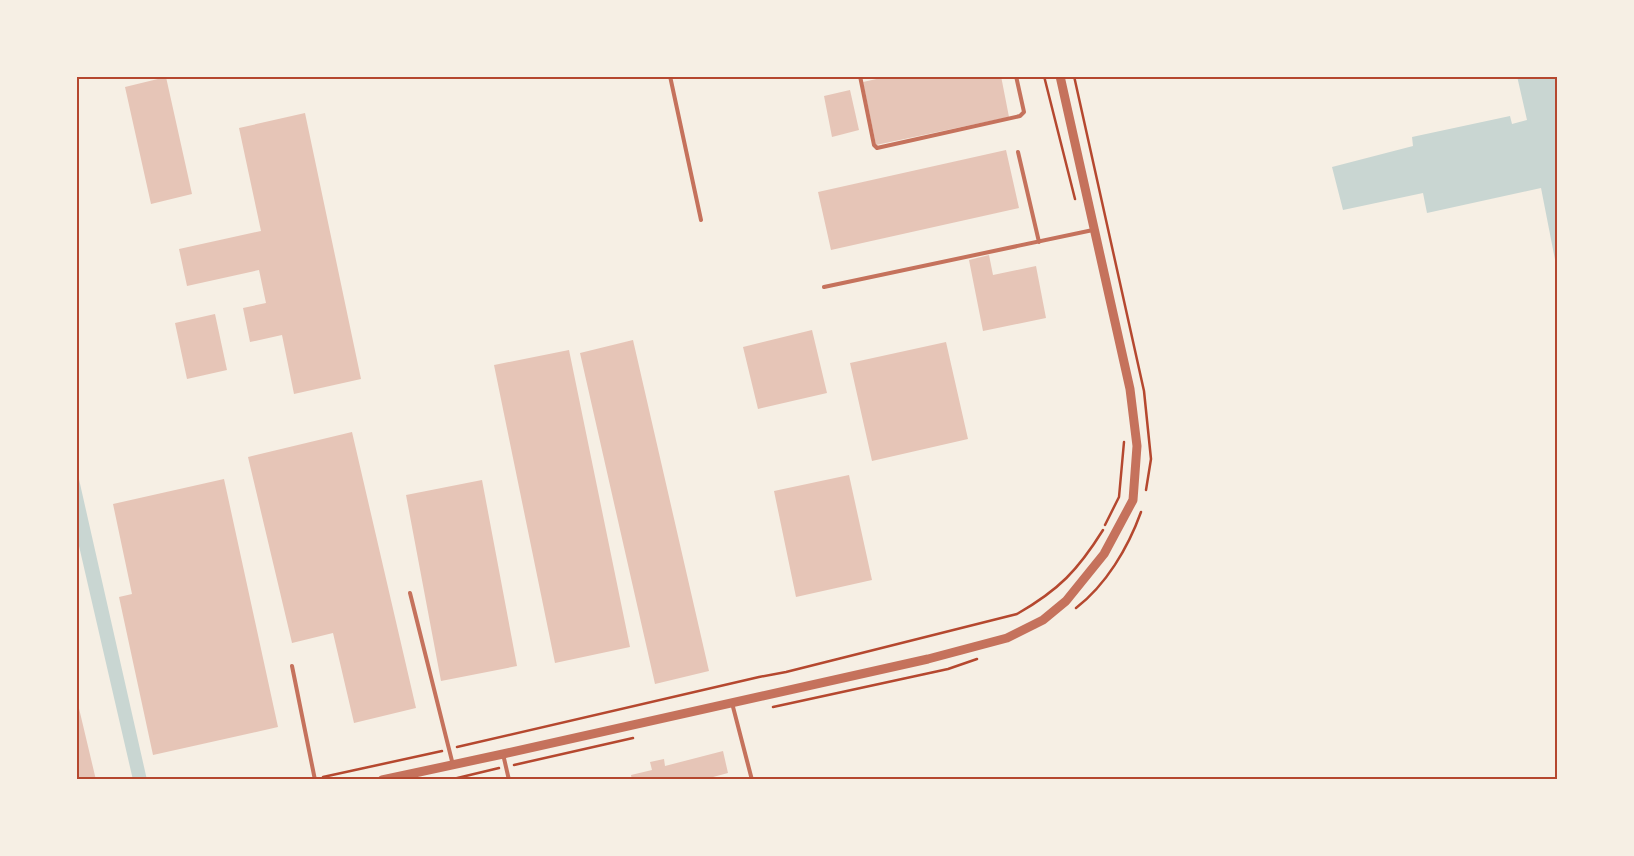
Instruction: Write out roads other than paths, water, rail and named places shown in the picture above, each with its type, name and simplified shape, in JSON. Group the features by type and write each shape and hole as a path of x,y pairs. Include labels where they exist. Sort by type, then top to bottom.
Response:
{"street":[{"path":"382,780 928,659 1006,638 1043,620 1066,601 1104,554 1134,500 1137,446 1130,389 1060,76"}],"lane":[{"path":"670,76 701,220"},
{"path":"860,76 874,145 877,148 1020,116 1024,112 1016,76"},
{"path":"1018,152 1039,242"},
{"path":"824,287 1095,230"},
{"path":"410,593 453,765"},
{"path":"292,666 315,779"},
{"path":"732,703 752,780"},
{"path":"503,754 509,780"}]}
